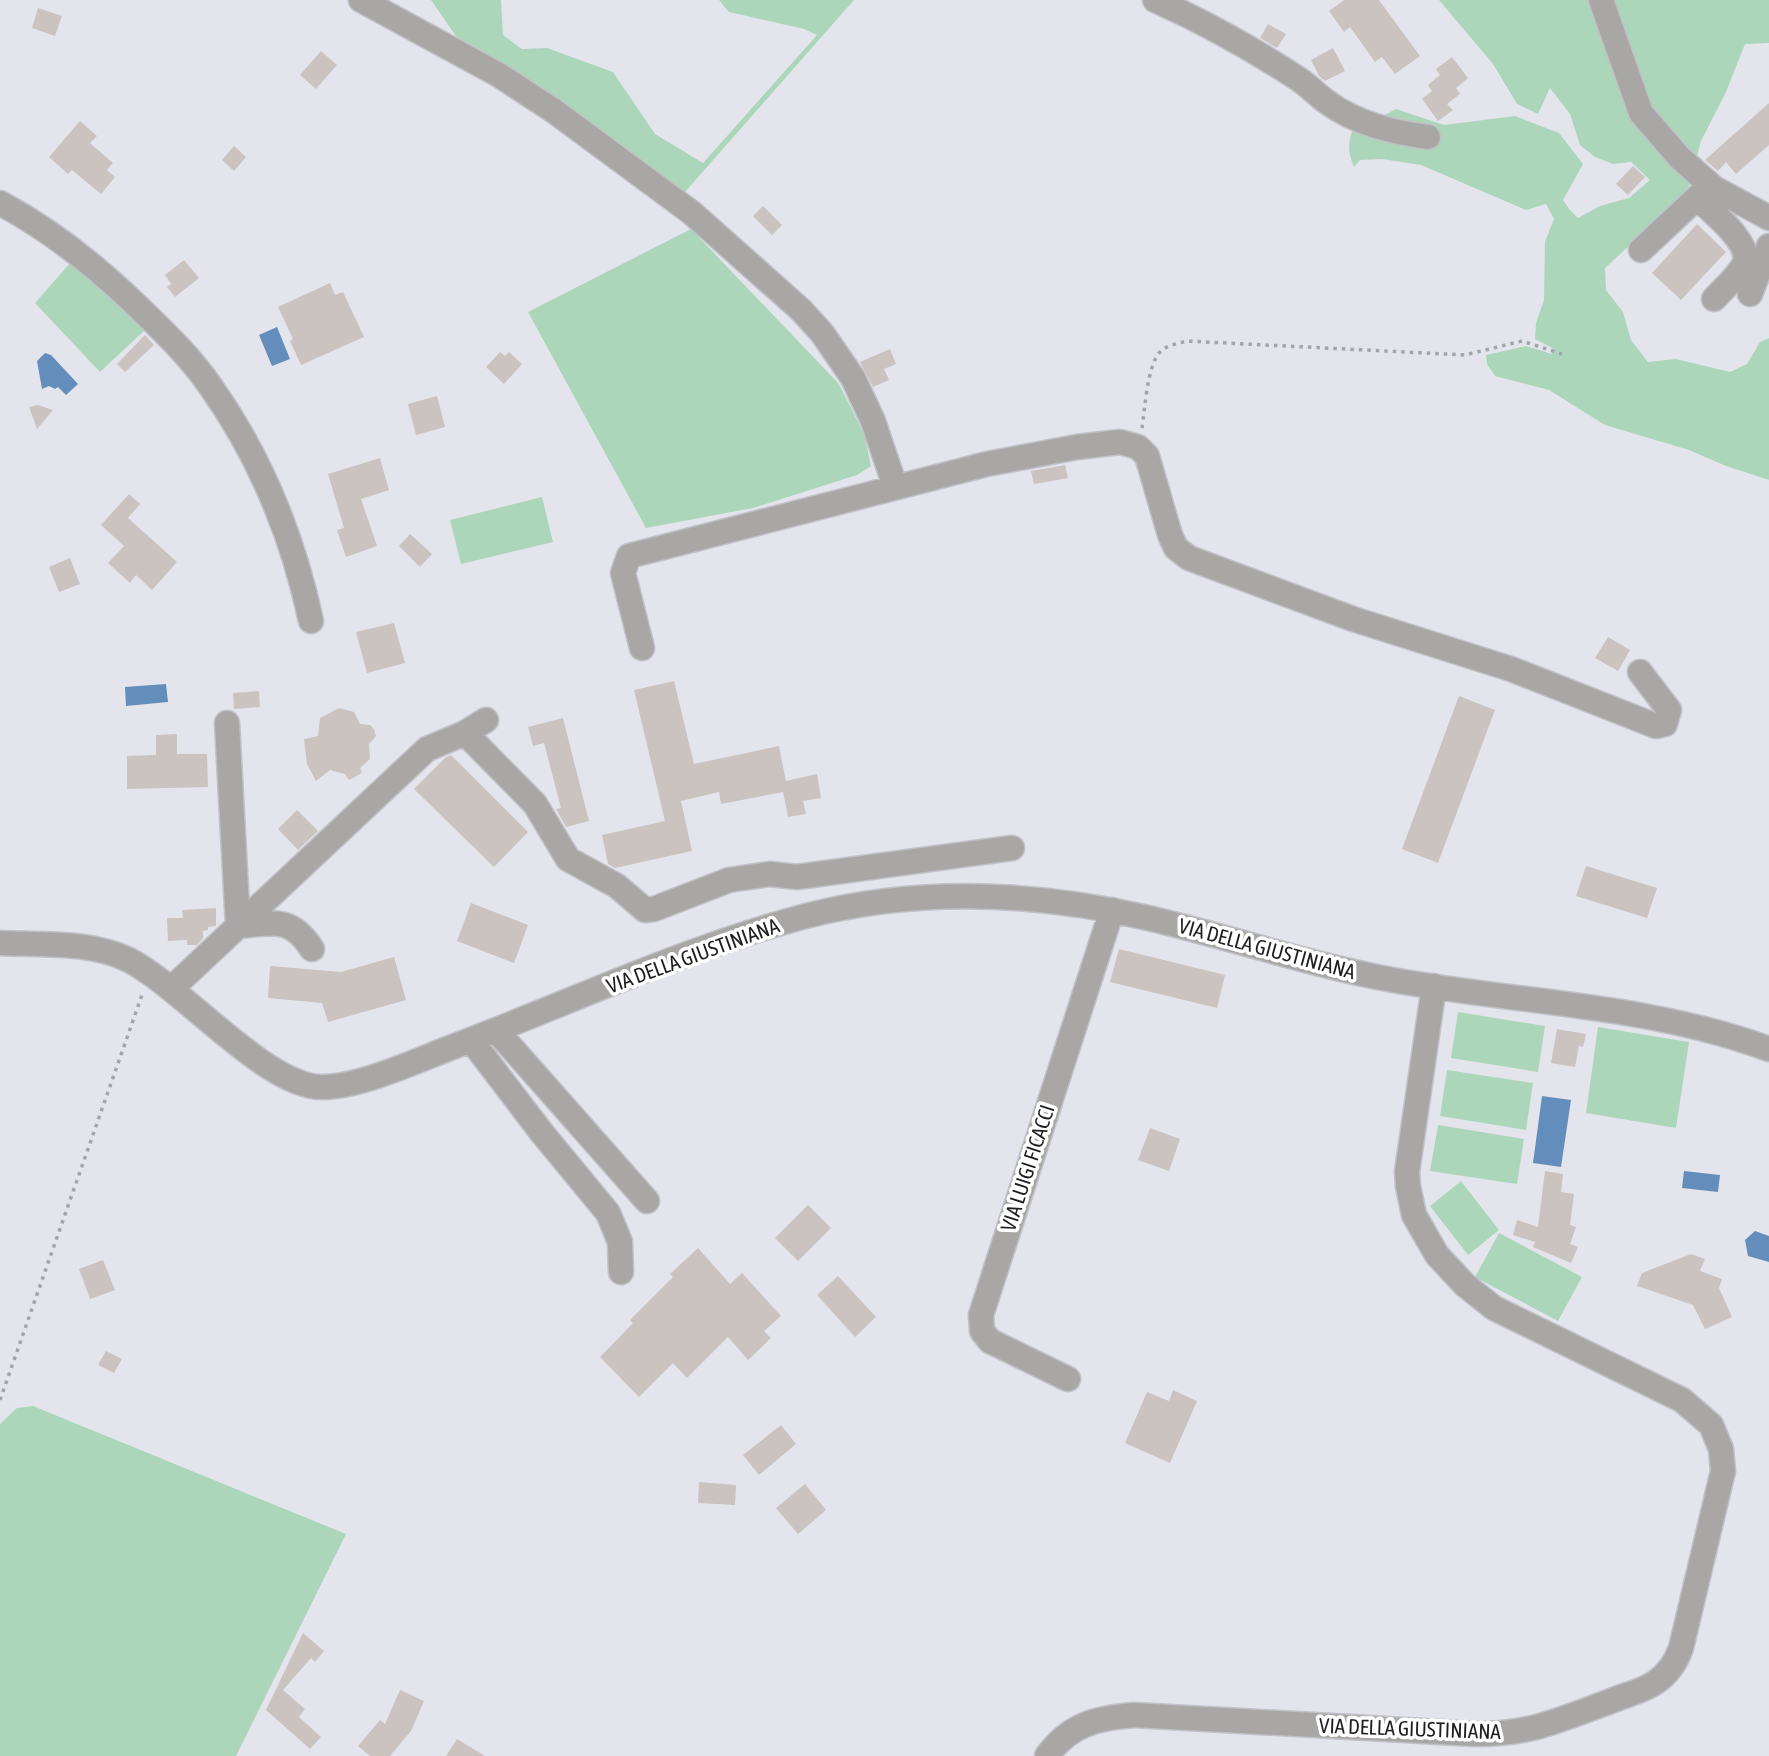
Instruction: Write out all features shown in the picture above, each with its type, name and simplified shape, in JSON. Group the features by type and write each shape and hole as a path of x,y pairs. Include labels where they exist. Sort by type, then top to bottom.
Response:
{"street":[{"path":"361,0 480,64 536,99 692,213 801,310 829,342 853,378 873,421 895,486"},
{"path":"1155,0 1186,14 1298,79 1328,103 1355,119 1404,134 1428,137"},
{"path":"1601,0 1641,113 1679,157 1746,253 1745,264 1714,299"},
{"path":"1705,193 1769,218"},
{"path":"1641,250 1705,193"},
{"path":"0,203 27,217 72,249 110,281 172,340 210,386 255,459 280,512 302,578 311,621"},
{"path":"1750,294 1769,246"},
{"path":"642,648 623,573 629,556 986,464 1120,442 1138,447 1147,456 1170,536 1176,548 1189,558 1353,619 1511,670 1656,726 1665,724 1670,710 1640,672"},
{"path":"171,989 427,748 465,733 486,720"},
{"path":"227,723 238,926"},
{"path":"465,733 535,803 568,859 617,886 645,910 729,880 769,874 797,877 1012,848"},
{"name":"VIA DELLA GIUSTINIANA","path":"0,943 89,948 118,956 171,989 271,1069 311,1086 349,1083 471,1040 694,953 787,922 843,908 915,898 989,896 1039,899 1112,910 1363,975 1640,1014 1713,1030 1769,1049"},
{"name":"VIA LUIGI FICACCI","path":"1068,1379 990,1342 982,1331 981,1315 1112,910"},
{"path":"238,926 287,924 302,933 312,950"},
{"name":"VIA DELLA GIUSTINIANA","path":"1047,1756 1074,1728 1102,1719 1134,1715 1475,1734 1512,1733 1535,1729 1653,1685 1676,1661 1723,1471 1718,1439 1711,1425 1682,1400 1494,1308 1465,1285 1437,1255 1414,1215 1407,1172 1434,986"},
{"path":"496,1030 647,1201"},
{"path":"471,1040 608,1213 620,1242 621,1272"}],"path":[{"path":"1138,447 1153,364 1160,352 1170,345 1186,341 1465,355 1522,341 1562,354"},
{"path":"0,1400 149,973"}],"green space":[{"path":"431,0 501,0 503,35 522,49 547,48 613,72 655,134 703,163 817,35 804,29 729,12 719,0 854,0 685,192 584,121 458,39"},
{"path":"1439,0 1769,0 1769,43 1745,44 1726,92 1701,141 1687,193 1605,268 1606,290 1623,312 1631,340 1648,362 1676,359 1730,372 1747,364 1760,342 1769,338 1769,480 1689,450 1605,425 1549,390 1495,376 1487,364 1486,355 1526,346 1552,354 1554,349 1535,339 1536,323 1544,300 1545,242 1554,219 1546,204 1526,210 1421,165 1382,159 1360,160 1354,167 1349,146 1354,126 1396,109 1444,125 1515,116 1559,133 1583,164 1563,200 1578,218 1600,206 1629,198 1650,180 1631,162 1613,164 1595,157 1580,145 1570,114 1550,88 1538,114 1517,104 1493,64"},
{"path":"691,229 839,384 864,434 871,466 857,475 753,508 646,528 528,312"},
{"path":"71,262 147,328 100,372 35,303"},
{"path":"542,497 553,542 461,564 450,520"},
{"path":"1458,1012 1545,1026 1538,1072 1451,1058"},
{"path":"1598,1027 1689,1042 1676,1128 1586,1113"},
{"path":"1447,1070 1533,1083 1526,1130 1440,1116"},
{"path":"1438,1125 1524,1139 1517,1184 1430,1171"},
{"path":"1461,1181 1499,1230 1468,1255 1430,1206"},
{"path":"1499,1233 1582,1277 1558,1321 1475,1277"},
{"path":"33,1406 346,1534 236,1756 0,1756 0,1424 17,1408"}],"water":[{"path":"277,327 290,359 272,366 259,335"},
{"path":"45,353 51,355 78,384 66,395 58,387 55,389 49,386 42,389 37,361"},
{"path":"166,684 168,702 126,706 125,687"},
{"path":"1542,1096 1571,1100 1561,1167 1533,1163"},
{"path":"1684,1171 1720,1175 1718,1192 1682,1188"},
{"path":"1755,1231 1769,1236 1769,1262 1748,1256 1745,1240"}],"building":[{"path":"1344,0 1379,0 1420,56 1395,74 1382,57 1375,62 1350,27 1344,32 1329,11"},
{"path":"38,8 62,16 55,36 32,28"},
{"path":"1268,24 1286,34 1277,48 1260,38"},
{"path":"1333,48 1345,71 1325,81 1319,76 1311,60"},
{"path":"321,51 337,65 316,89 300,75"},
{"path":"1452,57 1468,78 1456,88 1460,94 1447,104 1453,110 1438,121 1422,99 1432,91 1428,85 1440,75 1436,69"},
{"path":"1769,103 1769,145 1736,174 1726,162 1718,171 1705,160"},
{"path":"80,121 97,136 90,143 113,163 107,170 115,177 101,194 72,170 68,174 49,157"},
{"path":"234,146 246,157 234,171 222,160"},
{"path":"1633,166 1645,177 1628,195 1616,184"},
{"path":"763,206 782,225 772,235 753,216"},
{"path":"1697,224 1726,252 1681,300 1652,273"},
{"path":"184,260 199,278 175,297 167,287 171,284 165,275"},
{"path":"330,283 335,295 343,292 364,337 301,365 290,341 293,339 278,307"},
{"path":"145,335 154,345 125,372 117,364"},
{"path":"890,349 896,364 884,369 889,380 873,387 860,362"},
{"path":"500,352 505,356 509,352 522,364 504,384 486,367"},
{"path":"437,396 445,427 416,435 408,404"},
{"path":"38,405 53,410 37,429 29,407"},
{"path":"380,458 389,490 361,499 377,546 346,557 337,530 344,528 328,474"},
{"path":"1065,465 1068,478 1034,484 1031,471"},
{"path":"129,494 140,504 128,518 177,562 152,590 136,575 130,583 108,563 124,546 101,525"},
{"path":"410,534 432,554 420,567 399,546"},
{"path":"70,558 80,584 59,592 49,567"},
{"path":"394,623 405,663 367,673 356,632"},
{"path":"1608,637 1630,650 1618,671 1595,658"},
{"path":"674,681 694,764 779,746 786,781 817,774 821,798 803,801 806,814 788,817 783,792 721,804 719,792 681,801 692,851 615,868 608,864 602,835 665,821 634,690"},
{"path":"259,691 260,707 234,709 233,693"},
{"path":"1459,696 1495,710 1438,863 1402,849"},
{"path":"339,708 354,712 360,724 370,725 374,729 376,736 369,744 370,759 360,768 362,773 349,780 345,774 330,770 316,781 307,764 304,739 318,736 320,718"},
{"path":"563,718 589,821 566,827 556,809 561,808 544,743 533,746 528,727"},
{"path":"177,734 177,754 207,754 208,787 127,789 127,756 156,755 156,735"},
{"path":"451,755 528,832 494,867 414,789"},
{"path":"297,810 318,831 298,850 278,829"},
{"path":"1586,866 1657,888 1647,918 1576,896"},
{"path":"471,903 528,925 514,963 457,941"},
{"path":"216,908 216,926 203,931 203,938 197,945 187,945 187,940 168,941 167,918 183,918 182,910"},
{"path":"1119,949 1225,975 1217,1008 1110,982"},
{"path":"394,957 406,1000 328,1022 322,1003 268,998 270,966 341,972"},
{"path":"1557,1029 1586,1034 1583,1047 1579,1046 1575,1067 1551,1063"},
{"path":"1150,1128 1180,1139 1169,1171 1138,1160"},
{"path":"1545,1171 1563,1174 1561,1192 1574,1194 1570,1225 1576,1227 1570,1244 1578,1247 1571,1263 1533,1247 1535,1242 1513,1235 1517,1220 1538,1227"},
{"path":"808,1205 831,1228 798,1261 775,1238"},
{"path":"698,1248 730,1284 742,1273 781,1316 764,1331 771,1338 748,1360 728,1337 687,1378 673,1363 639,1397 600,1357 633,1323 630,1320 673,1277 670,1274"},
{"path":"1691,1254 1705,1259 1700,1271 1722,1279 1719,1288 1732,1317 1705,1329 1693,1305 1637,1286 1642,1273"},
{"path":"103,1260 115,1290 90,1299 79,1269"},
{"path":"838,1276 876,1317 855,1337 817,1295"},
{"path":"106,1351 122,1359 114,1373 98,1365"},
{"path":"1173,1390 1197,1401 1170,1463 1125,1443 1147,1392 1169,1401"},
{"path":"781,1425 796,1444 759,1475 743,1455"},
{"path":"699,1482 736,1485 735,1505 698,1503"},
{"path":"805,1484 826,1510 798,1534 776,1508"},
{"path":"303,1633 324,1651 315,1662 311,1658 283,1690 305,1709 299,1717 321,1737 310,1749 266,1710"},
{"path":"400,1690 424,1701 411,1731 390,1756 370,1756 358,1746 380,1720 385,1724"},
{"path":"457,1739 485,1756 446,1756"}]}
